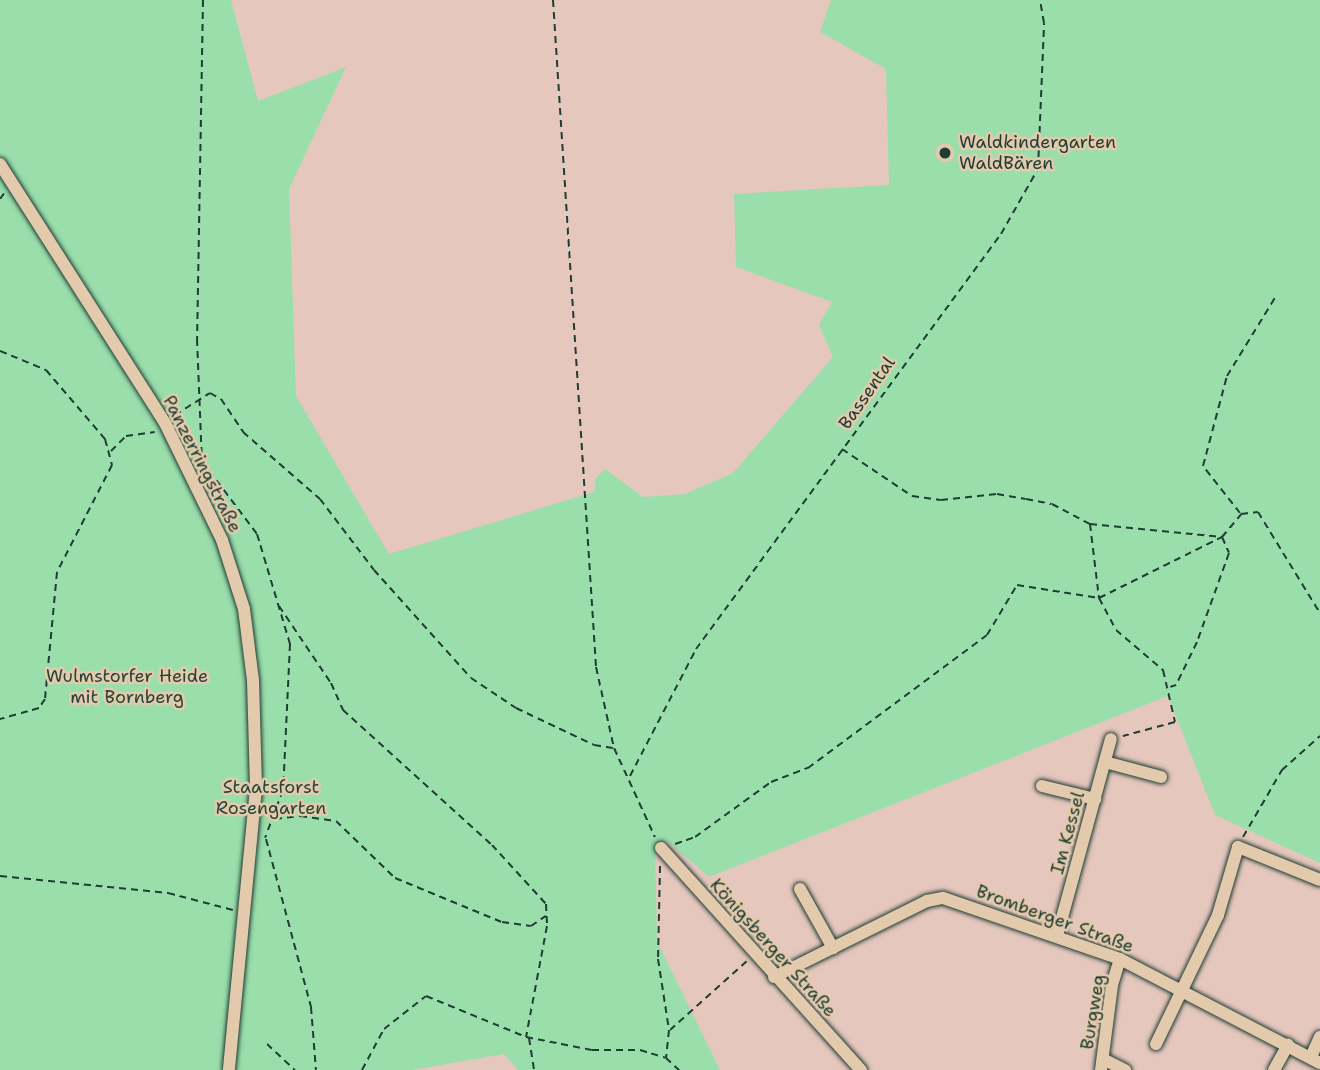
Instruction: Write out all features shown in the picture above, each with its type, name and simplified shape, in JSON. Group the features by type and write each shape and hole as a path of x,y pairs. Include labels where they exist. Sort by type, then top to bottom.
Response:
{"street":[{"name":"Panzerringstraße","path":"0,164 167,428 222,540 244,609 253,680 259,838 244,913 229,1070"},
{"name":"Im Kessel","path":"1058,936 1111,739"},
{"path":"1105,762 1161,778"},
{"path":"1042,786 1095,799"},
{"path":"1156,1044 1218,915 1238,847 1320,880"},
{"name":"Königsberger Straße","path":"661,848 774,977 861,1070"},
{"path":"800,889 833,948"},
{"name":"Bromberger Straße","path":"774,977 926,901 943,898 1120,959 1315,1060"},
{"name":"Burgweg","path":"1102,1064 1112,985 1120,959"},
{"path":"1315,1060 1320,1037"},
{"path":"1274,1070 1288,1045"},
{"path":"1102,1064 1125,1070"}],"path":[{"path":"203,0 199,398 202,461 257,534 290,644 283,790 274,819 259,838 309,994 316,1070"},
{"path":"553,0 596,667 614,748 630,777 661,848 658,959 669,1030 666,1058"},
{"name":"Bassental","path":"630,777 696,649 1001,234 1038,169 1044,23 1040,0"},
{"path":"1241,514 1203,466 1227,376 1276,296"},
{"path":"0,351 46,370 105,439 111,452 107,480 57,572 45,699 39,708 0,719"},
{"path":"111,452 126,436 167,428 199,398 210,393 221,399 243,432 320,499 374,570 471,678 516,708 594,745 614,748"},
{"path":"842,449 912,496 942,500 997,495 1064,509 1090,524 1222,537"},
{"path":"661,848 695,837 771,782 807,768 986,635 1017,585 1099,598 1222,537 1241,514 1258,512 1320,613"},
{"path":"1090,524 1099,598 1116,630 1163,670 1175,722 1111,739"},
{"path":"1169,687 1176,685 1197,642 1229,553 1222,537"},
{"path":"277,603 331,683 343,710 492,845 546,905 527,1037 534,1070"},
{"path":"1238,847 1282,770 1320,736"},
{"path":"274,819 300,816 337,821 395,878 502,922 531,926 546,916"},
{"path":"0,876 168,893 244,913"},
{"path":"669,1030 754,954"},
{"path":"362,1070 384,1029 426,996 527,1037 592,1050 640,1050 666,1058 679,1070"},
{"path":"267,1044 295,1070"}],"green space":[{"name":"Staatsforst Rosengarten","path":"0,0 231,0 258,101 346,67 289,189 296,396 389,554 594,492 596,478 605,469 643,497 685,494 733,473 833,357 819,325 832,302 736,267 734,194 889,185 886,69 820,32 831,0 1320,0 1320,863 1215,815 1168,696 709,877 667,841 655,847 657,941 720,1070 518,1070 504,1054 412,1070 0,1070"}],"place":[{"name":"Waldkindergarten WaldBären","path":"945,153"}],"park label":[{"name":"Wulmstorfer Heide mit Bornberg","path":"127,687"}]}
